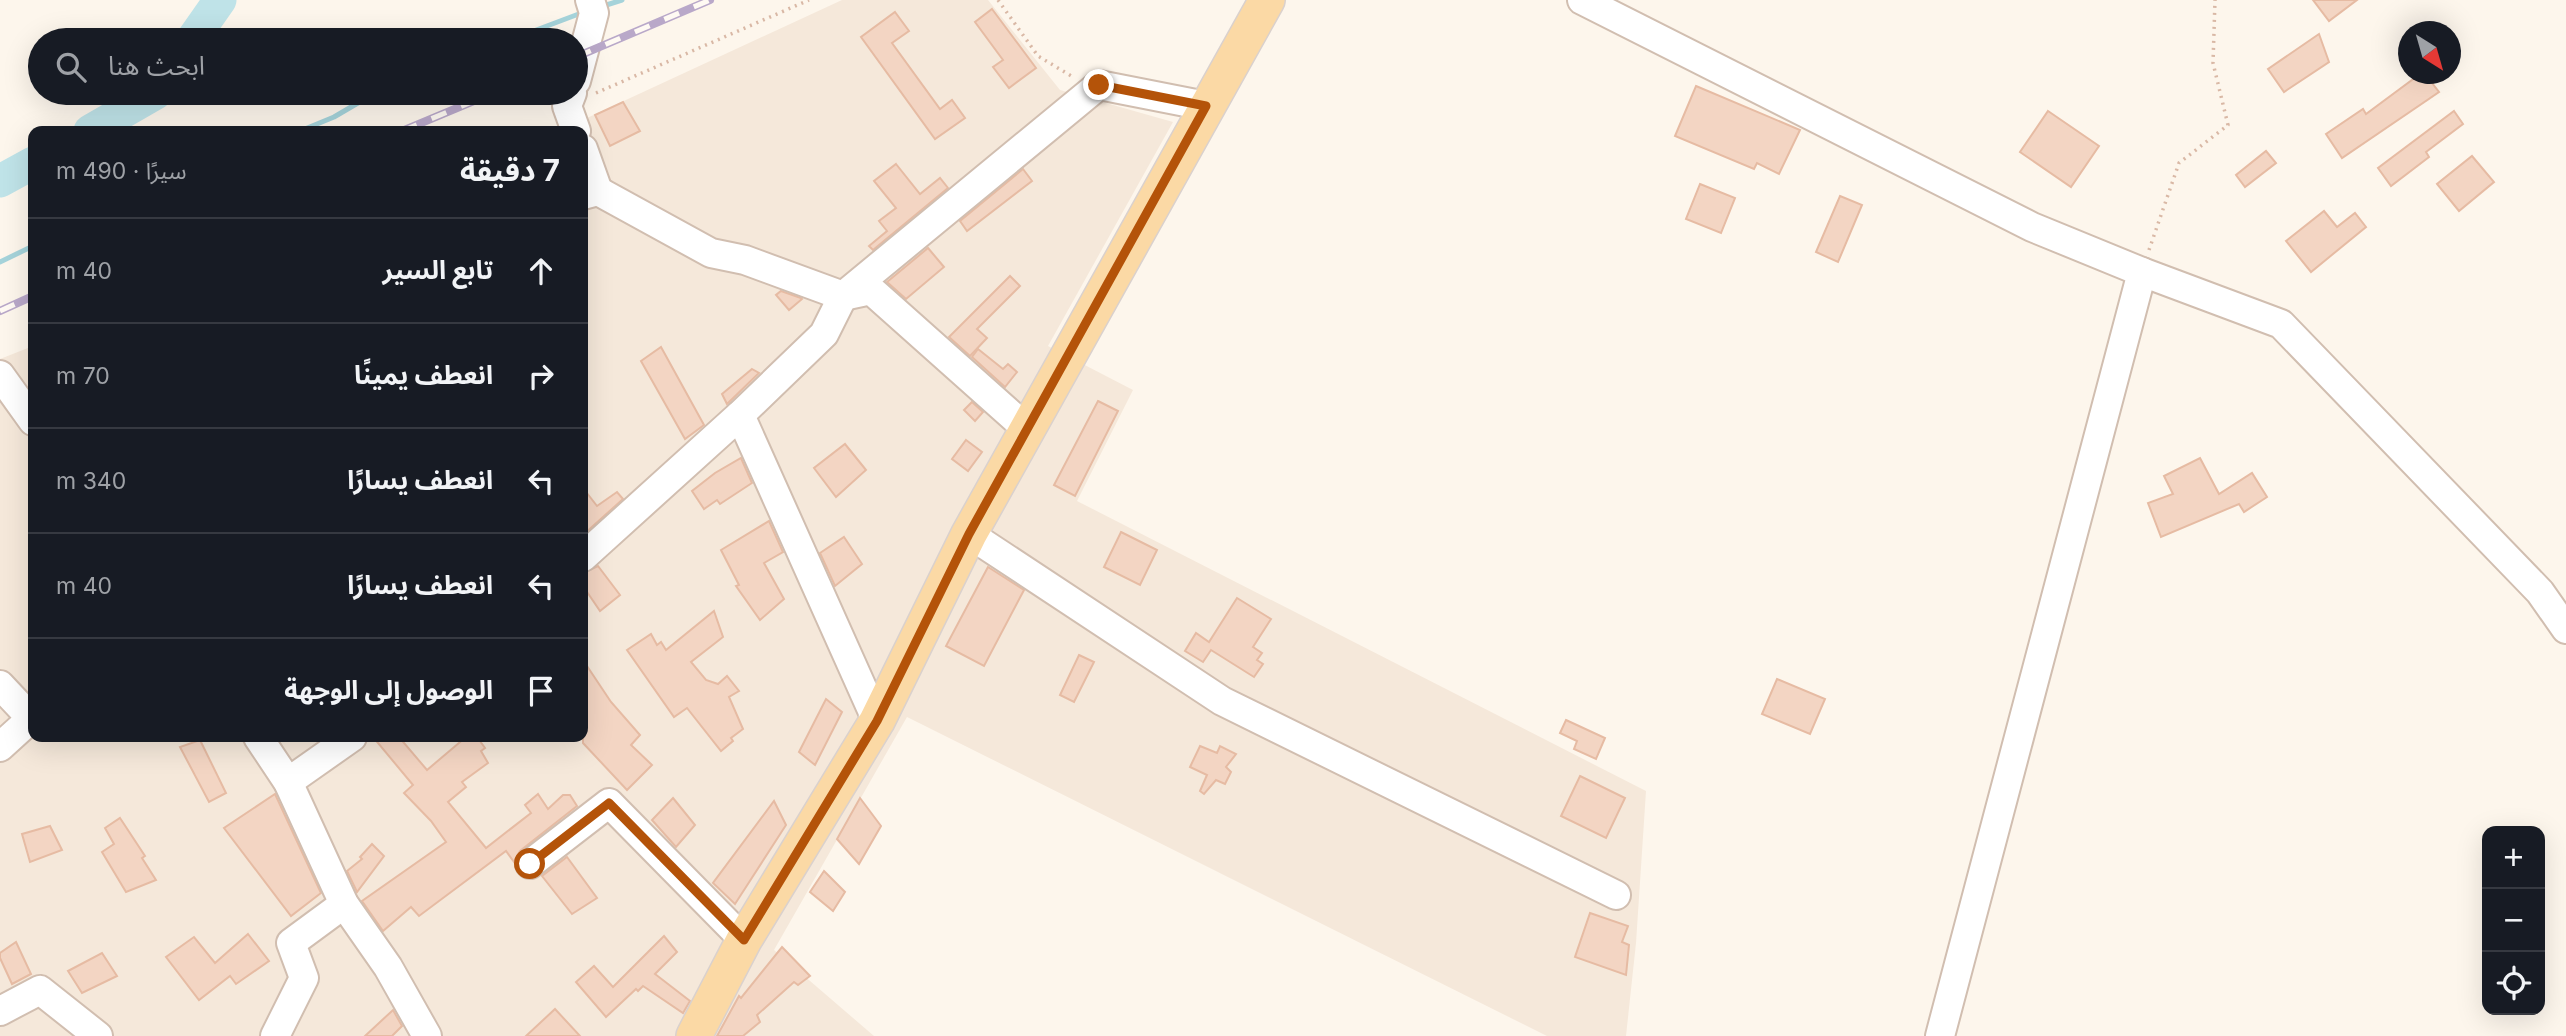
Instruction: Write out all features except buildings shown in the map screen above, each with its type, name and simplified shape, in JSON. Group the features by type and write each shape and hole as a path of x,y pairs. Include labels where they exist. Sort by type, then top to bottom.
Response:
{"main road":[{"path":"694,1036 744,940 877,721 969,534 1267,0"}],"street":[{"path":"1582,0 2032,227 2141,272 2280,324 2540,592 2566,629"},
{"path":"588,28 592,5"},
{"path":"588,552 740,415 824,334 843,296 1099,85 1206,106"},
{"path":"591,193 711,253 745,260 843,296 871,290 1027,429"},
{"path":"1940,1036 2141,272"},
{"path":"0,375 28,414"},
{"path":"740,415 877,721"},
{"path":"969,534 1222,701 1616,895"},
{"path":"0,685 28,714"},
{"path":"0,747 28,722"},
{"path":"261,742 288,782 344,904 388,967 427,1036"},
{"path":"288,782 345,742"},
{"path":"530,864 609,803 744,940"},
{"path":"275,1036 304,978 291,943 344,904"},
{"path":"0,1011 40,990 98,1036"}],"path":[{"path":"588,96 809,0"},
{"path":"998,0 1038,55 1067,75 1099,85"},
{"path":"2141,272 2179,163 2228,125 2213,63 2215,0"}],"shaded area":[{"path":"842,0 988,0 1060,90 1173,122 1048,346 1133,390 1077,501 1646,791 1636,943 1626,1036 1547,1036 907,717 774,950 874,1036 0,1036 0,359 28,348 28,742 588,742 588,126 570,126"}],"waterway":[{"path":"200,28 220,0"},
{"path":"600,7 622,0"},
{"path":"542,28 584,12"},
{"path":"99,126 135,105"},
{"path":"312,126 354,105"},
{"path":"0,181 28,166"},
{"path":"0,262 28,248"}],"railway":[{"path":"588,52 710,0"},
{"path":"414,126 464,105"},
{"path":"0,311 28,298"}],"route":[{"path":"530,864 609,803 744,940 877,721 969,534 1206,106 1099,85"}]}
